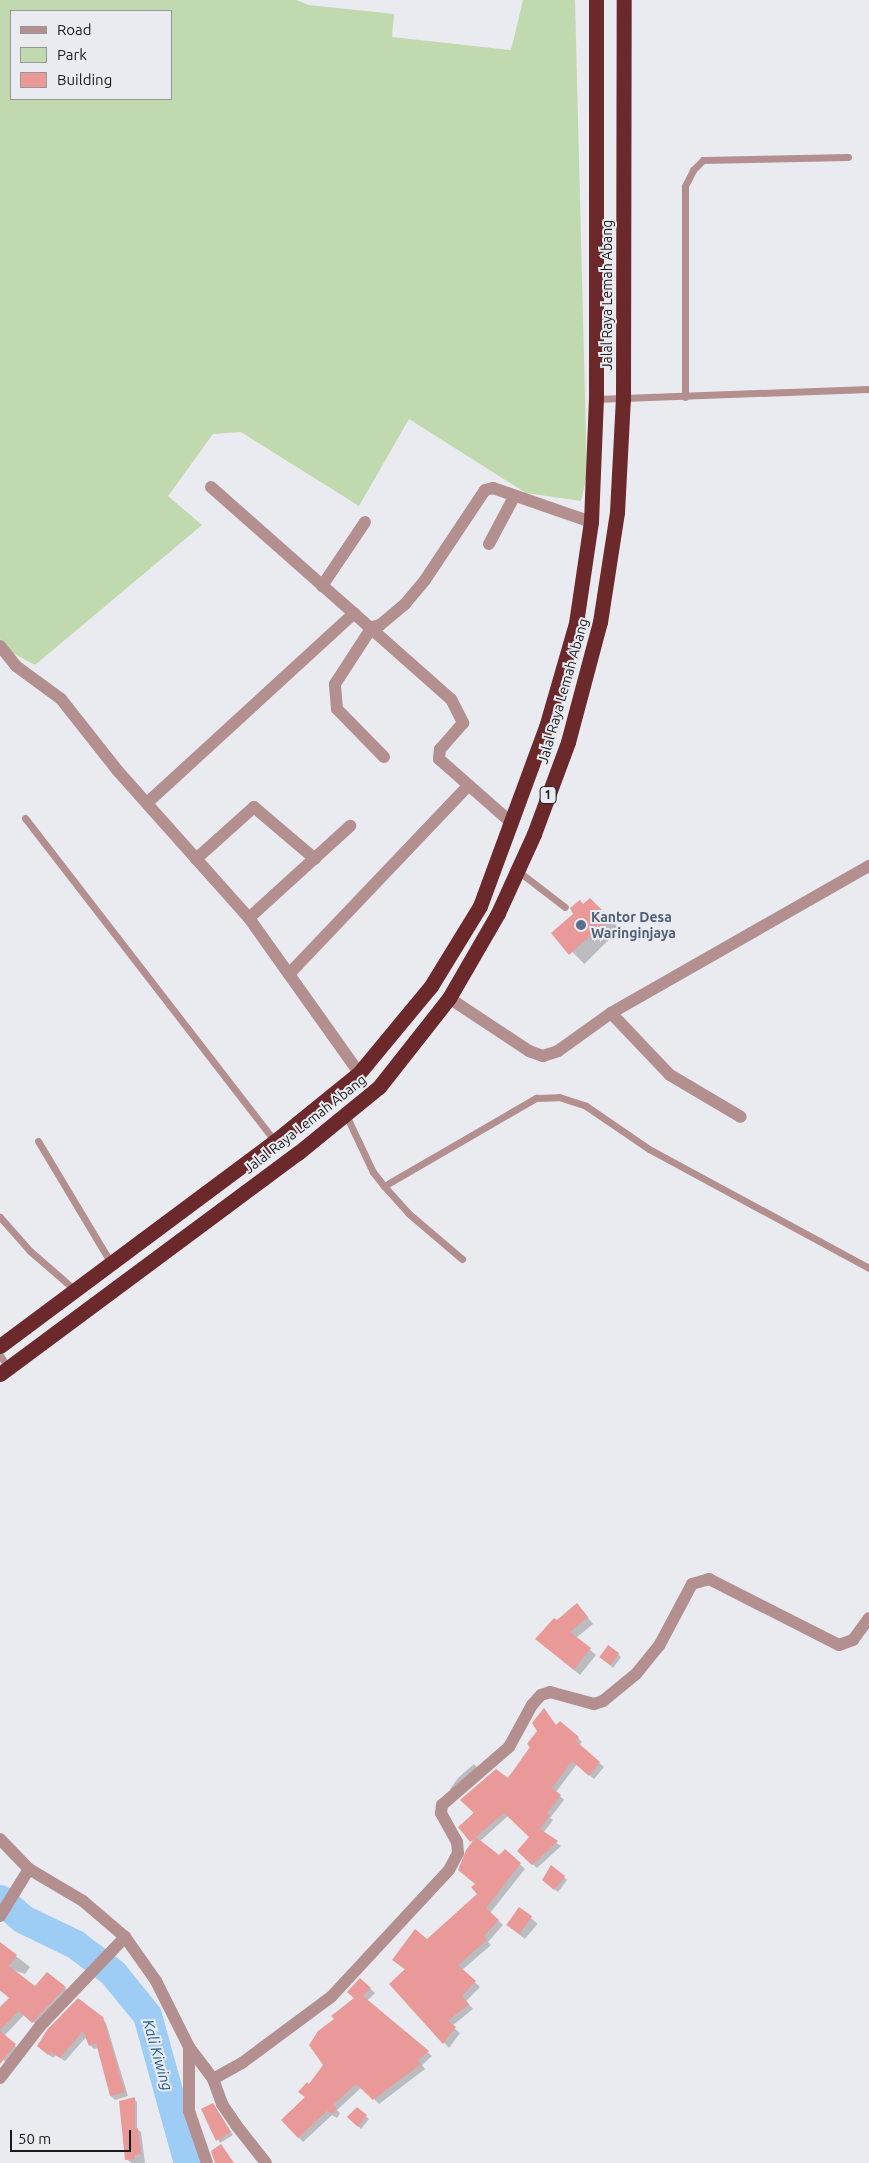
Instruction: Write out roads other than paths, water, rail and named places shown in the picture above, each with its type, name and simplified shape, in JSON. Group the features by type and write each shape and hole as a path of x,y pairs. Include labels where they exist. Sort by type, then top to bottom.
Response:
{"highway":[{"name":"Jalal Raya Lemah Abang","path":"0,1346 276,1141 359,1073 431,986 480,906 513,824 546,727 576,623 591,522 596,399 596,0"},
{"name":"Jalal Raya Lemah Abang","path":"3,1365 346,1115 385,1080 449,998 498,913 518,870 568,742 600,622 617,512 623,399 624,0"}],"street":[{"path":"212,487 451,699 463,723 440,750 439,759 513,824"},
{"path":"384,757 346,722 337,710 333,692 334,684 372,627 380,625 405,604 485,490 493,488 514,498 591,522"},
{"path":"490,544 514,498"},
{"path":"322,586 365,522"},
{"path":"147,803 354,614"},
{"path":"0,646 16,666 61,699 147,803 249,918 359,1073"},
{"path":"289,974 468,786"},
{"path":"196,859 254,807 315,859"},
{"path":"249,918 350,826"},
{"path":"449,998 529,1051 543,1056 558,1051 611,1013 869,866"},
{"path":"611,1013 670,1076 741,1117"},
{"path":"213,2079 242,2063 331,1997 449,1870 458,1853 457,1842 441,1813 442,1804 500,1757 541,1695 550,1692 594,1704 603,1701 636,1674 659,1646 692,1584 709,1579 839,1645 854,1640 869,1618"},
{"path":"0,1839 29,1869 83,1901 125,1937 156,1981 188,2047 213,2079 222,2104 266,2163"},
{"path":"0,1916 29,1869"},
{"path":"0,2078 41,2025 125,1937"},
{"path":"188,2047 189,2111 208,2163"}],"lane":[{"path":"685,397 685,186 693,170 702,160 848,157"},
{"path":"596,399 869,389"},
{"path":"25,818 276,1141"},
{"path":"518,870 564,907"},
{"path":"384,1186 536,1098 559,1097 586,1106 649,1149 869,1268"},
{"path":"346,1115 373,1172 384,1186 408,1213 462,1259"},
{"path":"38,1141 112,1263"},
{"path":"0,1217 30,1250 76,1290"}],"waterway":[{"name":"Kali Kiwing","path":"0,1899 23,1919 75,1944 113,1973 147,2015 188,2163"}],"place":[{"name":"Kantor Desa Waringinjaya","path":"581,925"}]}
